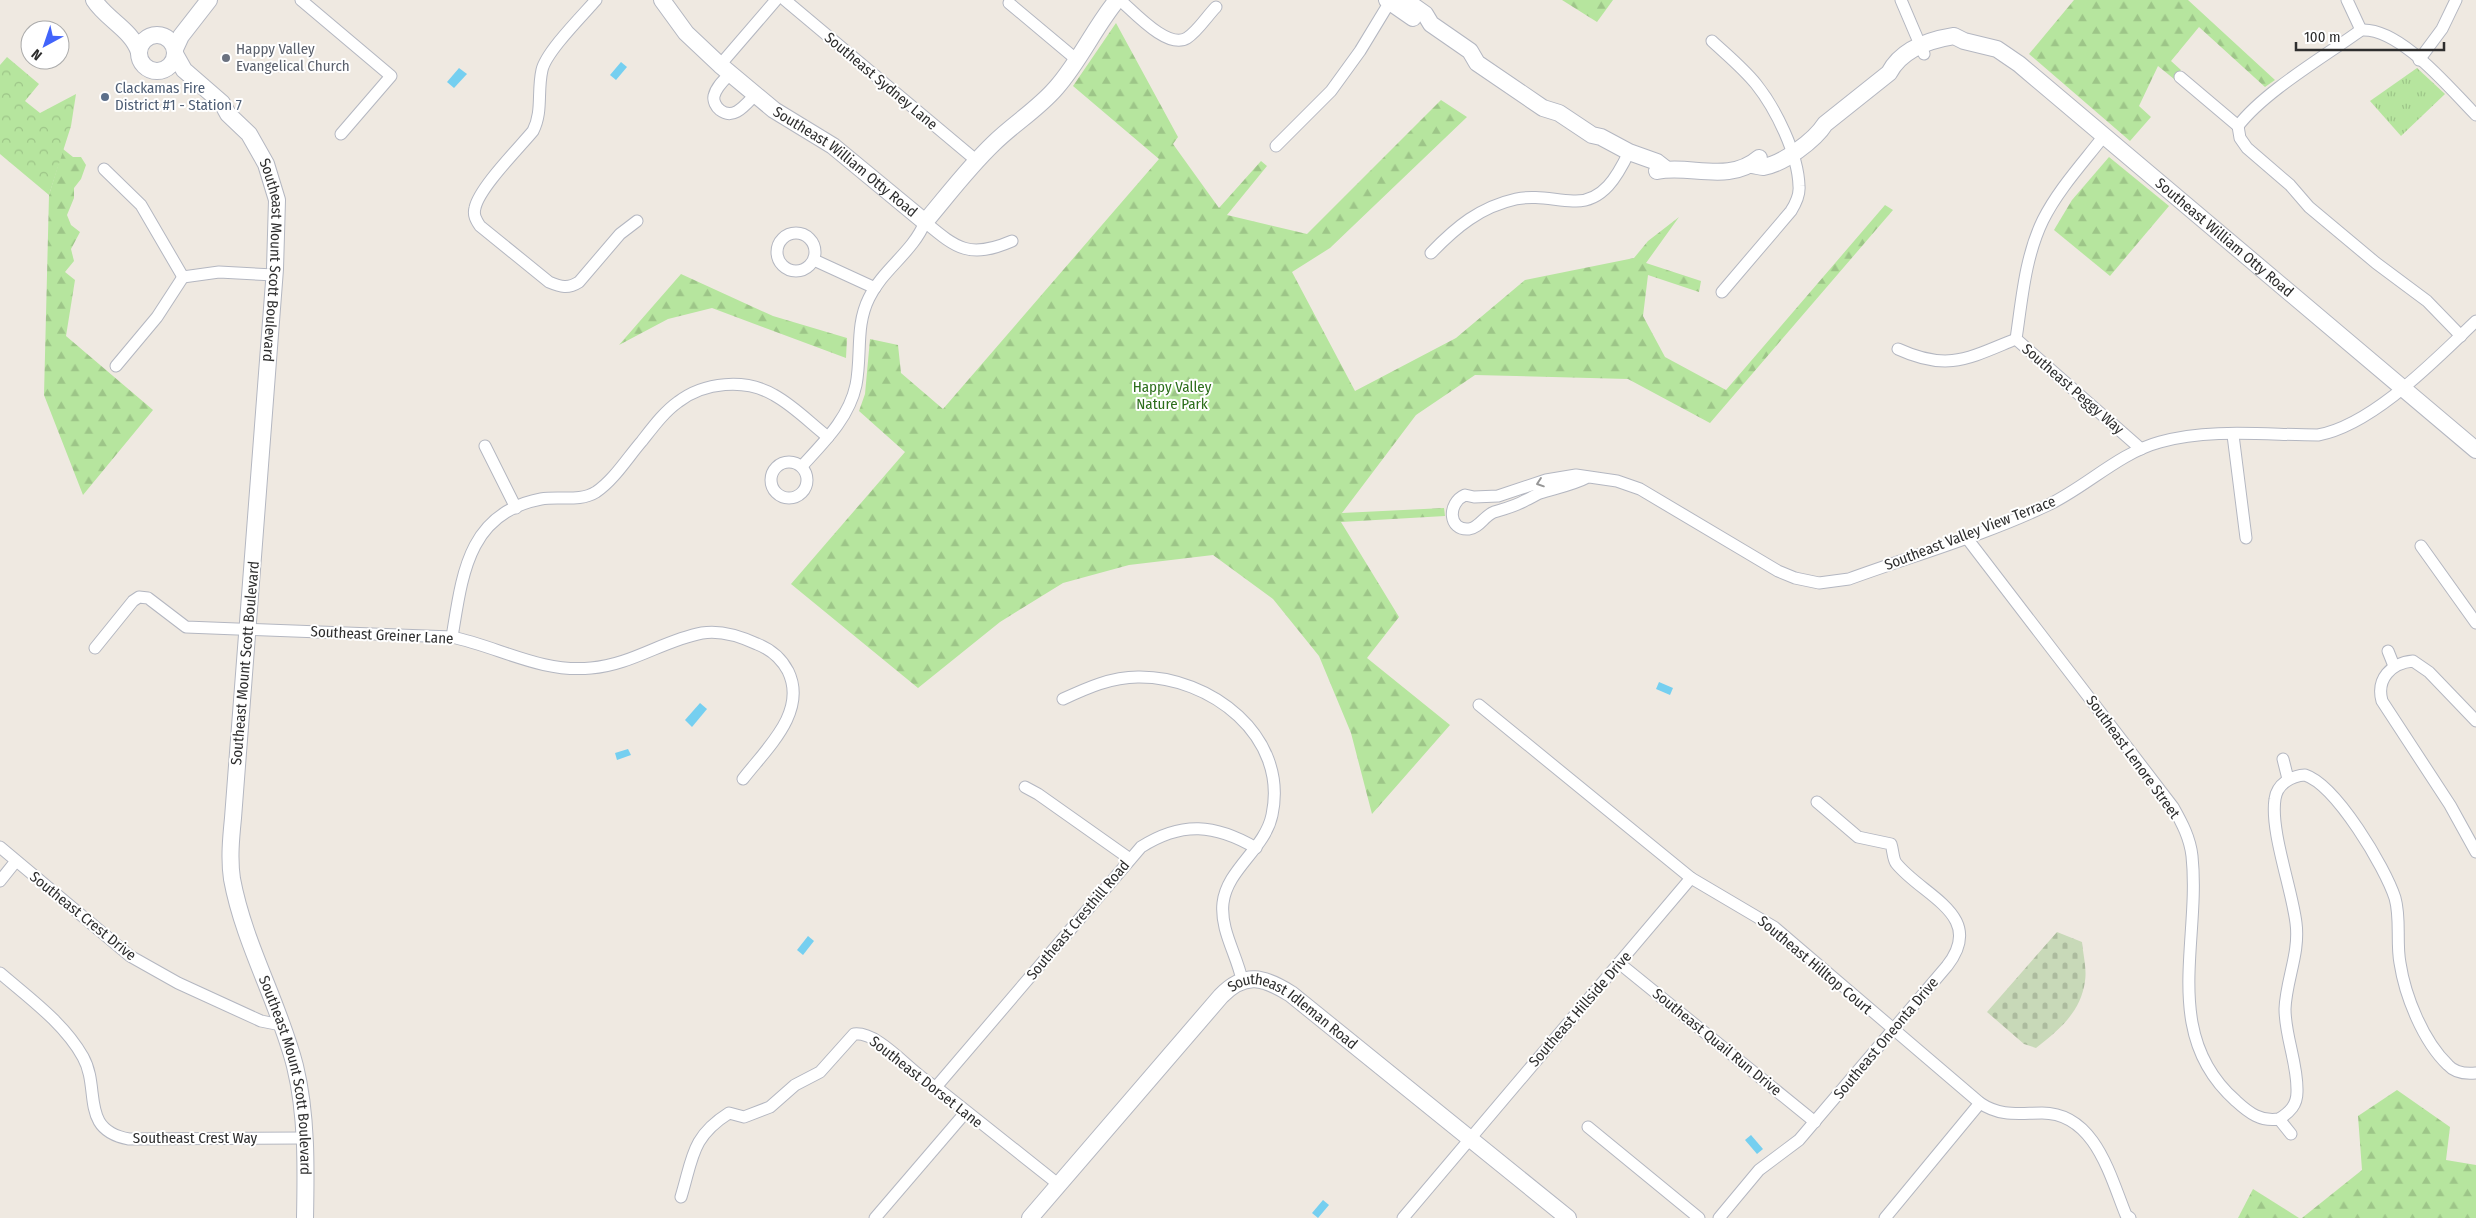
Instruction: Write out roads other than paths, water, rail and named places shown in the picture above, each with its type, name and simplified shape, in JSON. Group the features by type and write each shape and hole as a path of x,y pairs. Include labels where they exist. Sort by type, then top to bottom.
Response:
{"main road":[{"path":"95,0 108,5 138,30 170,41 175,52"},
{"path":"95,0 101,12 131,38 139,52 141,61 147,68 161,71 169,66 180,36 209,0"},
{"path":"139,52 145,40 155,35 165,34 173,28 197,0"},
{"name":"Southeast William Otty Road","path":"662,0 686,33 725,70 774,110 833,146 925,222 993,144 1046,99 1077,60 1096,27 1119,0"},
{"name":"Southeast William Otty Road","path":"1393,0 1425,14 1431,24 1470,51 1477,63 1543,108 1558,112 1592,135 1601,136 1627,156 1657,162 1666,169 1711,172 1751,165 1759,158 1790,149 1814,126 1825,124 1889,73 1895,62 1954,36 1964,41 1988,46 2006,54 2476,450"},
{"name":"Southeast Mount Scott Boulevard","path":"175,52 184,70 222,103 228,114 257,146 271,175 278,215 232,826 232,877 237,903 281,1025 298,1082 304,1138 305,1218"},
{"name":"Southeast Mount Scott Boulevard","path":"161,71 177,77 216,110 228,114"},
{"name":"Southeast Idleman Road","path":"1030,1218 1208,1009 1226,990 1242,980 1256,979 1268,982 1290,994 1568,1218"}],"street":[{"path":"301,0 391,76 341,134"},
{"path":"596,0 544,63 540,81 539,119 533,131 482,193 474,210 475,218 480,226 549,282 561,287 571,287 579,282 620,234 637,221"},
{"path":"755,94 737,112 728,113 718,109 714,101 714,95 725,70 776,0"},
{"name":"Southeast Sydney Lane","path":"786,0 977,161"},
{"path":"1119,0 1172,41 1180,41 1189,37 1216,6"},
{"path":"1276,146 1331,91 1393,0"},
{"path":"1901,0 1922,50"},
{"path":"2347,0 2361,30"},
{"path":"2419,60 2442,29 2456,0"},
{"path":"1009,4 1077,60"},
{"path":"2238,126 2251,111 2273,93 2361,30 2383,33 2401,44 2476,115"},
{"path":"1712,42 1757,86 1770,104 1790,149 1799,186 1797,202 1722,292"},
{"path":"2180,77 2238,126 2242,142 2290,185 2309,207 2376,263 2427,301 2461,336"},
{"name":"Southeast Peggy Way","path":"2103,137 2062,188 2043,220 2029,261 2016,339 2141,449"},
{"path":"1431,253 1465,220 1481,210 1498,204 1533,197 1573,202 1593,198 1608,186 1627,156"},
{"path":"104,169 141,205 183,277"},
{"path":"802,466 842,420 854,391 860,326 864,310 874,288 919,237 925,222 950,243 971,251 982,251 1012,241"},
{"path":"814,260 874,288"},
{"path":"116,366 157,317 183,277 219,272 274,275"},
{"name":"Southeast Valley View Terrace","path":"1588,477 1579,482 1537,494 1525,501 1485,516 1480,523 1470,529 1461,528 1454,521 1451,512 1454,502 1464,495 1474,498 1498,496 1564,476 1576,475 1617,481 1640,489 1778,571 1805,582 1829,583 1849,579 2030,513 2060,498 2141,449 2182,437 2318,435 2329,433 2351,423 2402,388 2476,321"},
{"path":"1898,349 1917,358 1940,363 1973,357 2016,339"},
{"path":"452,637 462,575 468,558 484,533 498,520 516,508 542,499 578,498 597,491 670,408 692,393 718,385 744,385 767,391 784,401 828,437"},
{"path":"2232,435 2246,538"},
{"path":"485,446 516,508"},
{"name":"Southeast Lenore Street","path":"1966,537 2177,813 2190,844 2192,857 2188,996 2194,1036 2206,1064 2231,1097 2262,1120 2279,1119"},
{"path":"2421,546 2476,623"},
{"name":"Southeast Greiner Lane","path":"95,648 132,602 140,597 148,598 186,627 452,637 471,641 522,660 546,666 571,669 614,664 703,633 730,635 765,647 785,666 791,677 794,700 787,720 743,780"},
{"path":"2388,651 2394,666"},
{"path":"2476,721 2423,666 2413,662 2394,666 2381,682 2382,701 2450,805 2476,852"},
{"path":"1063,699 1089,687 1121,678 1156,677 1205,691 1230,707 1243,719 1260,743 1272,772 1275,790 1269,828 1231,880 1223,902 1224,922 1242,980"},
{"name":"Southeast Hilltop Court","path":"1479,705 1691,878 1774,927 1980,1103 2001,1113 2017,1115 2044,1113 2058,1115 2079,1126 2096,1145 2126,1215 2130,1218"},
{"path":"2282,759 2288,779"},
{"path":"2291,1134 2279,1119 2295,1105 2297,1092 2285,1007 2298,937 2274,812 2277,793 2288,779 2305,774 2321,782 2334,795 2372,852 2395,899 2402,976 2416,1015 2448,1066 2458,1072 2476,1074"},
{"path":"1025,787 1038,794 1130,859"},
{"name":"Southeast Oneonta Drive","path":"1719,1218 1759,1170 1788,1150 1815,1122 1953,958 1960,942 1959,924 1948,909 1895,862 1891,844 1858,836 1817,802"},
{"name":"Southeast Cresthill Road","path":"936,1087 1130,859 1155,839 1187,828 1221,832 1256,848"},
{"name":"Southeast Crest Drive","path":"0,847 119,948 147,967 261,1021 281,1025"},
{"path":"0,881 16,861"},
{"name":"Southeast Hillside Drive","path":"1403,1218 1691,878"},
{"name":"Southeast Quail Run Drive","path":"1619,963 1815,1122"},
{"name":"Southeast Crest Way","path":"0,973 45,1011 76,1046 85,1059 90,1076 95,1113 106,1130 116,1137 129,1139 304,1138"},
{"name":"Southeast Dorset Lane","path":"681,1197 697,1142 706,1129 729,1113 744,1117 770,1107 795,1085 820,1072 854,1034 863,1033 871,1037 924,1081 936,1087 965,1112 1058,1184"},
{"path":"1885,1218 1980,1103"},
{"path":"875,1218 965,1112"},
{"path":"1588,1127 1699,1218"}],"water":[{"path":"621,62 627,67 616,80 610,75"},
{"path":"459,68 467,74 454,88 447,82"},
{"path":"1659,682 1673,688 1670,695 1656,689"},
{"path":"700,703 707,709 692,727 685,720"},
{"path":"628,749 631,755 617,760 615,753"},
{"path":"808,936 814,941 803,955 797,950"},
{"path":"1751,1135 1763,1149 1757,1154 1745,1140"},
{"path":"1323,1200 1329,1205 1318,1218 1312,1213"}],"place":[{"name":"Happy Valley Evangelical Church","path":"226,58"},
{"name":"Clackamas Fire District #1 - Station 7","path":"105,97"}],"park label":[{"name":"Happy Valley Nature Park","path":"1172,396"}]}
